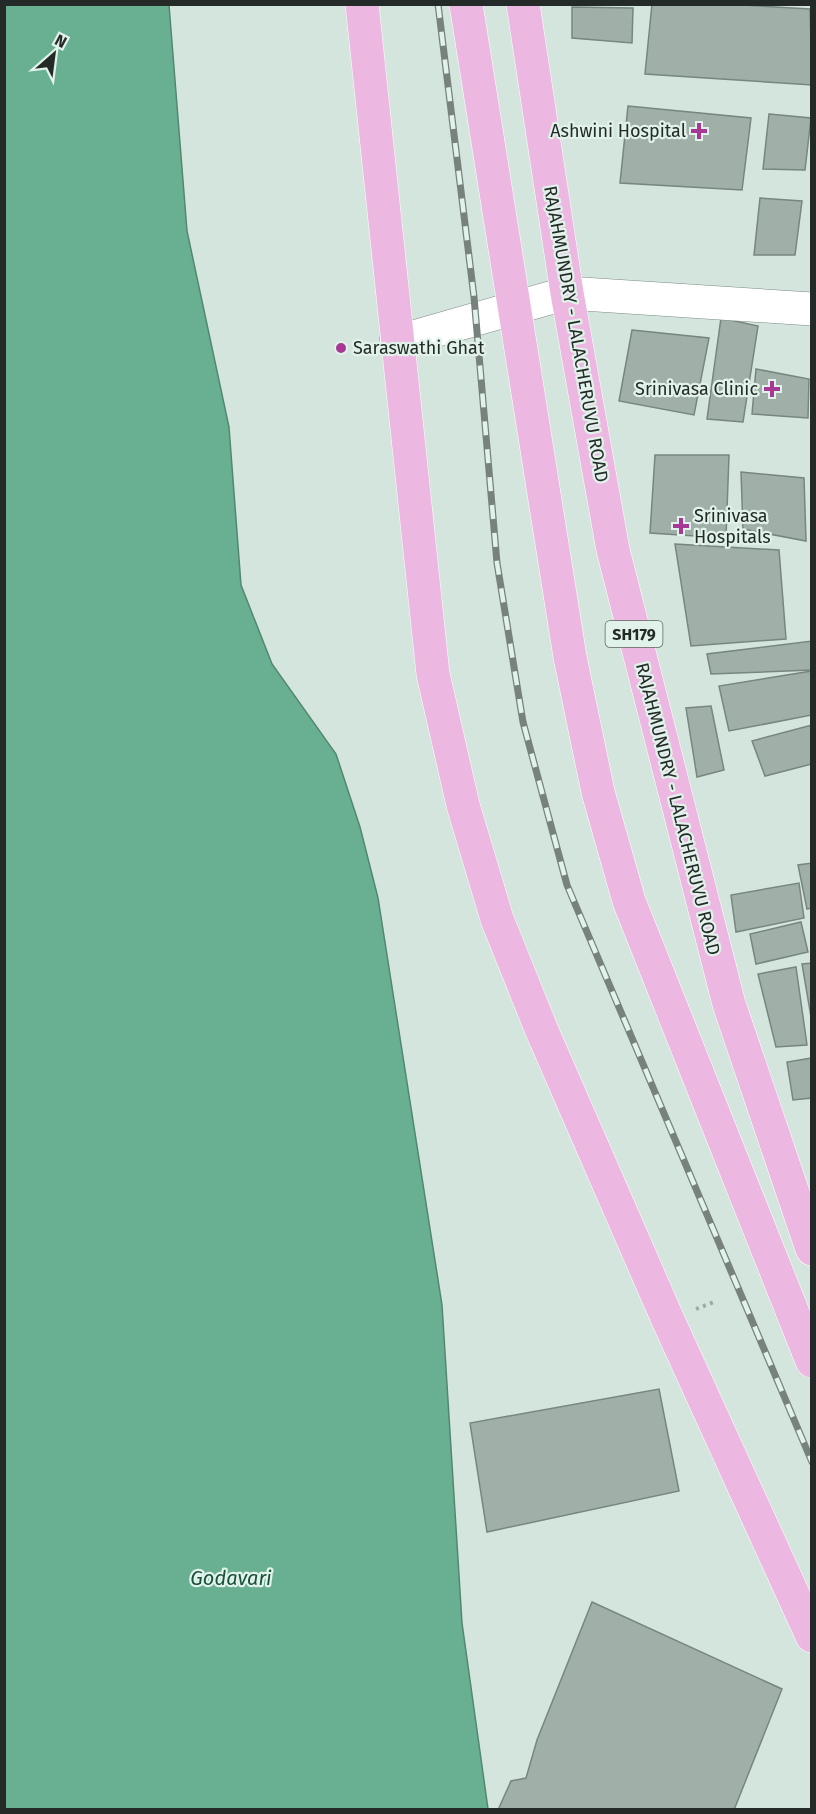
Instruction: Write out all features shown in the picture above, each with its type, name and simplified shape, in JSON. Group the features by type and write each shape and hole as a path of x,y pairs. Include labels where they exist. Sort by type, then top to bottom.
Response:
{"main road":[{"path":"362,4 396,342 433,674 463,805 497,920 542,1031 663,1309 812,1636"},
{"path":"466,4 570,657 598,792 629,901 812,1361"},
{"name":"RAJAHMUNDRY - LALACHERUVU ROAD","path":"523,4 567,293 613,550 729,1004 812,1249"}],"street":[{"path":"396,342 567,293 812,309"}],"water":[{"name":"Godavari","path":"5,4 169,5 187,231 229,427 241,585 272,664 336,754 360,827 378,898 442,1305 462,1623 488,1809 5,1809"}],"building":[{"path":"652,4 725,4 810,9 812,85 645,74"},
{"path":"572,7 633,8 632,43 572,38"},
{"path":"628,106 751,118 742,190 620,183"},
{"path":"769,114 811,118 805,170 763,169"},
{"path":"760,198 802,201 795,255 754,255"},
{"path":"721,318 758,326 743,422 707,419"},
{"path":"632,330 709,338 694,415 619,401"},
{"path":"756,369 809,379 808,418 752,414"},
{"path":"655,455 729,455 726,538 650,533"},
{"path":"741,472 804,478 806,541 743,529"},
{"path":"675,544 779,550 786,639 691,646"},
{"path":"812,641 812,670 711,674 707,654"},
{"path":"812,671 812,715 729,731 719,686"},
{"path":"711,706 724,770 697,777 686,708"},
{"path":"812,725 812,764 765,776 752,741"},
{"path":"812,863 812,908 807,909 798,865"},
{"path":"799,883 804,918 736,932 731,895"},
{"path":"801,922 808,952 756,964 750,934"},
{"path":"812,963 812,1023 802,964"},
{"path":"796,967 807,1045 776,1047 758,974"},
{"path":"812,1058 812,1098 793,1100 787,1062"},
{"path":"659,1389 679,1491 487,1532 470,1423"},
{"path":"592,1602 782,1689 734,1810 498,1810 511,1781 526,1778 537,1740"}],"railway":[{"path":"438,4 474,297 497,563 523,722 567,885 812,1462"}],"place":[{"name":"Ashwini Hospital","path":"699,131"},
{"name":"Saraswathi Ghat","path":"341,348"},
{"name":"Srinivasa Clinic","path":"772,389"},
{"name":"Srinivasa Hospitals","path":"681,526"}]}
